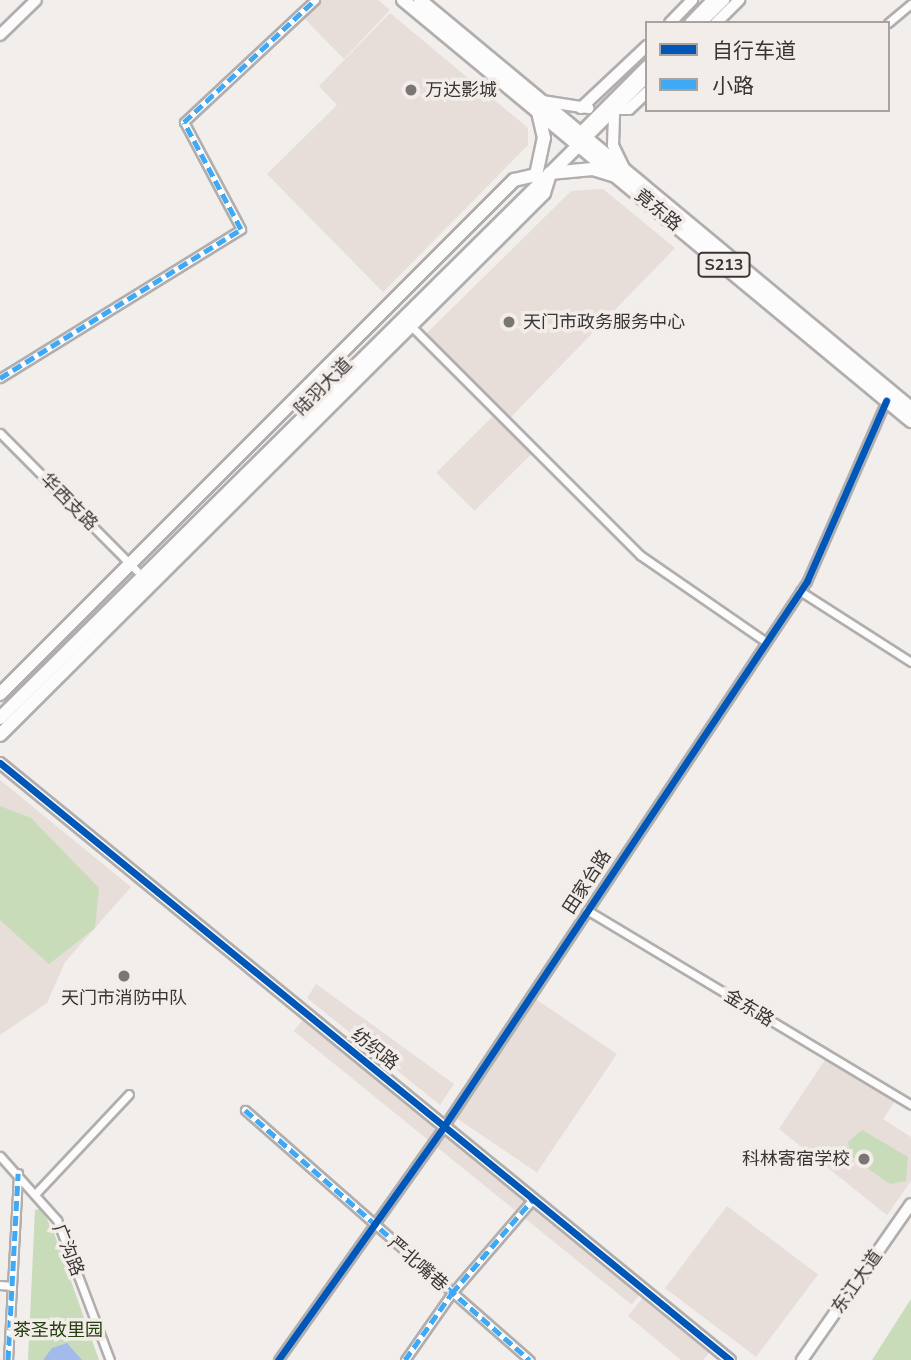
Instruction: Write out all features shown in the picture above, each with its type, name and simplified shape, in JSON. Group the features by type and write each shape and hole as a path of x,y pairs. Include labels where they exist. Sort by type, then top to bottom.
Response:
{"main road":[{"name":"竟东路","path":"403,0 539,105"},
{"name":"竟东路","path":"420,0 579,139 911,417"},
{"path":"0,735 544,193 544,138 539,105"},
{"name":"陆羽大道","path":"0,718 579,139"},
{"path":"0,709 133,567 514,180 593,169 622,174"},
{"name":"竟东路","path":"622,174 886,401 911,417"},
{"path":"0,694 133,567"}],"street":[{"path":"0,26 26,0"},
{"path":"0,35 36,0"},
{"path":"0,378 241,229 184,121 315,0"},
{"path":"672,21 692,0"},
{"path":"692,21 712,0"},
{"path":"703,21 724,0"},
{"path":"718,21 739,0"},
{"path":"890,21 911,4"},
{"path":"581,108 645,48"},
{"name":"陆羽大道","path":"579,139 645,68"},
{"name":"陆羽大道","path":"611,107 645,79"},
{"path":"539,105 629,109 645,94"},
{"path":"611,107 613,145 622,174"},
{"path":"411,326 640,555 766,642"},
{"name":"田家台路","path":"278,1360 371,1224 444,1126 800,591 886,401"},
{"name":"华西支路","path":"0,433 133,567"},
{"path":"800,591 911,662"},
{"name":"纺织路","path":"0,763 730,1360"},
{"name":"金东路","path":"587,910 911,1105"},
{"path":"37,1192 129,1094"},
{"name":"严北嘴巷","path":"244,1110 371,1224 530,1360"},
{"name":"广沟路","path":"0,1156 37,1192 66,1239 110,1360"},
{"path":"8,1360 18,1173"},
{"path":"405,1360 452,1293 533,1199"},
{"name":"东江大道","path":"802,1360 911,1204"},
{"path":"0,1285 12,1286"}],"shaded area":[{"path":"319,0 378,0 390,10 344,59 302,16"},
{"path":"390,13 528,128 528,145 383,292 267,174 337,105 319,86"},
{"path":"603,189 675,248 510,418 425,335 571,191"},
{"path":"495,414 533,452 474,511 436,473"},
{"path":"0,780 131,887 65,962 47,1003 0,1035"},
{"path":"316,984 454,1084 440,1105 307,998"},
{"path":"534,998 617,1054 537,1172 454,1117"},
{"path":"305,1017 643,1291 632,1305 294,1031"},
{"name":"科林寄宿学校","path":"825,1060 895,1101 883,1119 911,1137 911,1181 887,1215 779,1129"},
{"path":"727,1206 818,1275 756,1357 665,1288"},
{"path":"645,1295 712,1349 703,1360 681,1360 628,1316"}],"green space":[{"path":"0,806 31,818 99,888 95,928 49,964 0,920"},
{"path":"862,1130 908,1157 906,1181 890,1184 851,1157 848,1142"},
{"name":"茶圣故里园","path":"41,1209 53,1230 99,1360 28,1360 35,1210"},
{"path":"911,1299 911,1360 872,1360"}],"water":[{"path":"67,1343 82,1360 43,1360 52,1348"}],"marked path":[{"path":"0,378 241,229 184,122 315,0"},
{"path":"245,1110 530,1360"},
{"path":"8,1360 18,1173"},
{"path":"405,1360 452,1293 533,1199"}],"cycle path":[{"path":"278,1360 444,1126 807,581 886,401"},
{"path":"0,763 730,1360"}],"place":[{"name":"万达影城","path":"411,90"},
{"name":"天门市政务服务中心","path":"509,322"},
{"name":"天门市消防中队","path":"124,976"},
{"name":"科林寄宿学校","path":"864,1159"}]}
